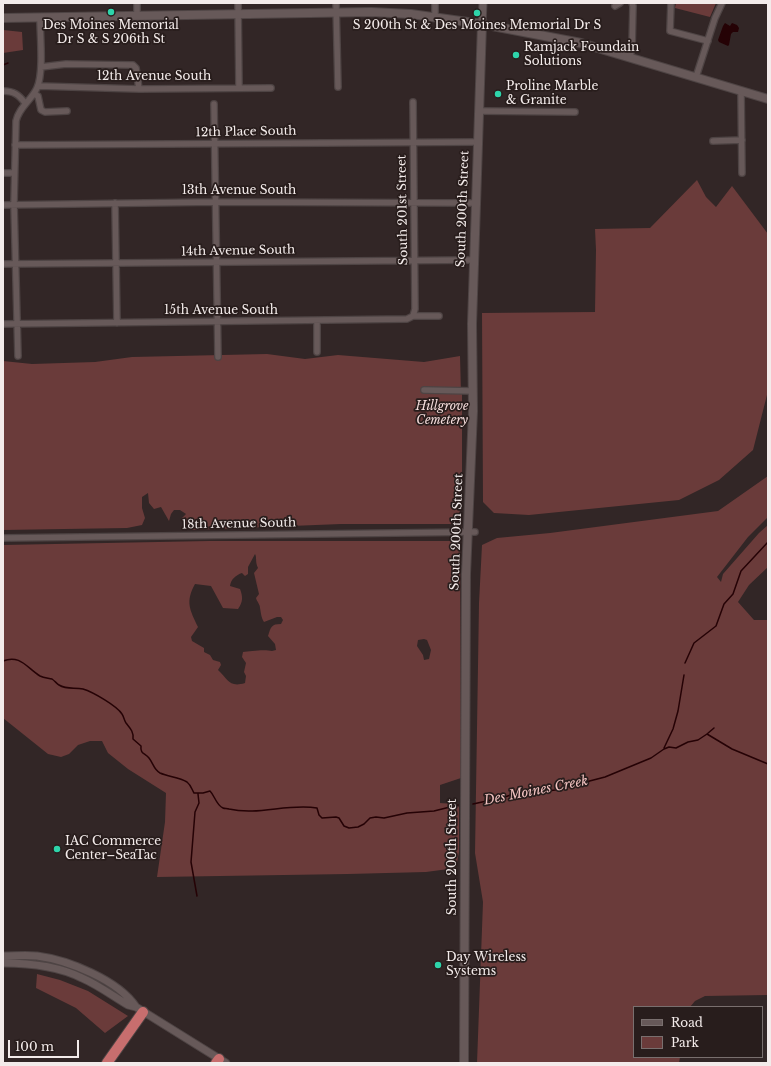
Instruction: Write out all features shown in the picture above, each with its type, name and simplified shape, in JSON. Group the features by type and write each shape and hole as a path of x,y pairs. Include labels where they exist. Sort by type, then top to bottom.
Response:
{"highway":[{"path":"107,1063 139,1010"}],"main road":[{"path":"3,18 398,13 482,24 581,43 768,99"},
{"name":"South 200th Street","path":"464,1063 472,449 471,351 482,24"}],"street":[{"path":"137,3 137,16"},
{"path":"238,3 239,88"},
{"path":"336,3 338,87"},
{"path":"435,3 435,18"},
{"name":"South 200th Street","path":"482,3 482,24"},
{"path":"630,57 632,42 632,3"},
{"path":"671,3 670,31 708,42"},
{"path":"696,77 722,3"},
{"path":"18,356 14,204 15,145 17,116 25,103 34,94 38,86 41,67 40,18"},
{"path":"41,67 78,64 133,65 136,68 139,89"},
{"name":"12th Avenue South","path":"38,86 139,89 271,88"},
{"path":"3,91 17,94 25,103"},
{"path":"741,91 742,173"},
{"path":"34,94 38,96 41,110 45,112 67,111"},
{"name":"South 201st Street","path":"413,102 415,261 415,309 413,316"},
{"path":"214,104 218,357"},
{"path":"479,111 575,112"},
{"path":"713,140 742,140"},
{"name":"12th Place South","path":"15,145 414,141 478,142"},
{"path":"3,173 14,173"},
{"name":"13th Avenue South","path":"3,205 215,202 475,203"},
{"path":"115,203 116,323"},
{"name":"14th Avenue South","path":"3,264 474,260"},
{"name":"15th Avenue South","path":"3,324 317,321 407,319 413,316 439,316"},
{"path":"317,321 317,352"},
{"path":"424,390 472,391"},
{"name":"18th Avenue South","path":"3,538 471,532"},
{"path":"3,956 37,956 80,967 129,998 139,1010"},
{"path":"3,963 40,965 60,969 82,977 174,1031 220,1062"}],"green space":[{"path":"676,3 716,3 710,17 675,8"},
{"path":"3,30 22,32 23,50 3,53"},
{"path":"697,180 706,197 716,207 732,186 768,234 768,391 753,450 719,480 679,500 529,515 494,513 483,502 482,313 595,312 595,229 650,228"},
{"name":"Hillgrove Cemetery","path":"267,354 305,359 338,355 424,362 460,356 462,393 462,478 459,521 450,524 341,524 191,530 181,519 186,514 180,510 174,510 169,521 161,507 154,509 149,503 148,493 142,497 142,508 145,518 142,525 127,528 3,530 3,361 32,364 95,362 132,357"},
{"path":"768,476 768,517 748,537 717,577 721,582 723,574 759,533 768,525 768,567 749,585 738,602 754,620 768,620 768,995 705,996 695,1001 691,1006 633,1006 633,1058 680,1058 679,1063 477,1063 483,902 475,853 479,603 482,545 497,538 550,533 718,511"},
{"path":"209,541 460,541 461,778 440,785 440,803 454,804 459,807 459,852 456,868 426,872 157,877 165,822 166,793 128,769 108,753 102,741 90,741 78,745 69,754 61,757 48,754 3,718 3,545","holes":["255,554 258,568 254,573 259,594 256,598 260,605 262,618 264,622 277,617 281,617 283,620 281,624 272,627 268,636 275,644 276,650 243,652 242,657 246,663 244,672 246,676 245,683 235,684 229,682 218,670 221,665 220,662 213,660 210,655 204,652 204,648 192,641 191,637 198,627 191,611 189,601 195,584 211,586 223,608 238,609 242,602 240,589 230,586 233,579 238,575 242,573 245,576 248,574 248,567","418,640 427,640 431,650 429,659 424,660 423,655 417,646"]},
{"path":"37,974 60,980 88,991 128,1016 105,1033 76,1008 36,988"}],"shaded area":[{"path":"725,23 730,26 732,23 737,25 739,28 738,32 733,32 731,34 728,46 719,42 718,40"}],"waterway":[{"path":"3,65 8,63"},
{"name":"Des Moines Creek","path":"685,663 694,643 716,626 724,604 733,594 741,571 768,542"},
{"name":"Des Moines Creek","path":"3,661 14,659 23,663 40,676 52,679 62,687 83,689 110,703 122,714 125,722 132,732 133,739 141,746 142,752 149,758 158,772 187,782 194,793 210,791 219,805 224,808 240,811 295,807 317,808 319,815 322,818 339,818 344,826 349,828 358,827 370,818 384,818 407,813 434,811 458,805"},
{"name":"Des Moines Creek","path":"664,748 673,729 678,711 684,675"},
{"name":"Des Moines Creek","path":"473,804 516,793 555,790 605,777 651,758 669,747 676,748 688,742 698,740 714,728"},
{"name":"Des Moines Creek","path":"707,734 732,749 768,764"},
{"name":"Des Moines Creek","path":"197,896 191,862 195,812 199,803 198,794"}],"place":[{"name":"Des Moines Memorial Dr S & S 206th St","path":"111,12"},
{"name":"S 200th St & Des Moines Memorial Dr S","path":"477,13"},
{"name":"Ramjack Foundain Solutions","path":"516,55"},
{"name":"Proline Marble & Granite","path":"498,94"},
{"name":"IAC Commerce Center–SeaTac","path":"57,849"},
{"name":"Day Wireless Systems","path":"438,965"}]}
